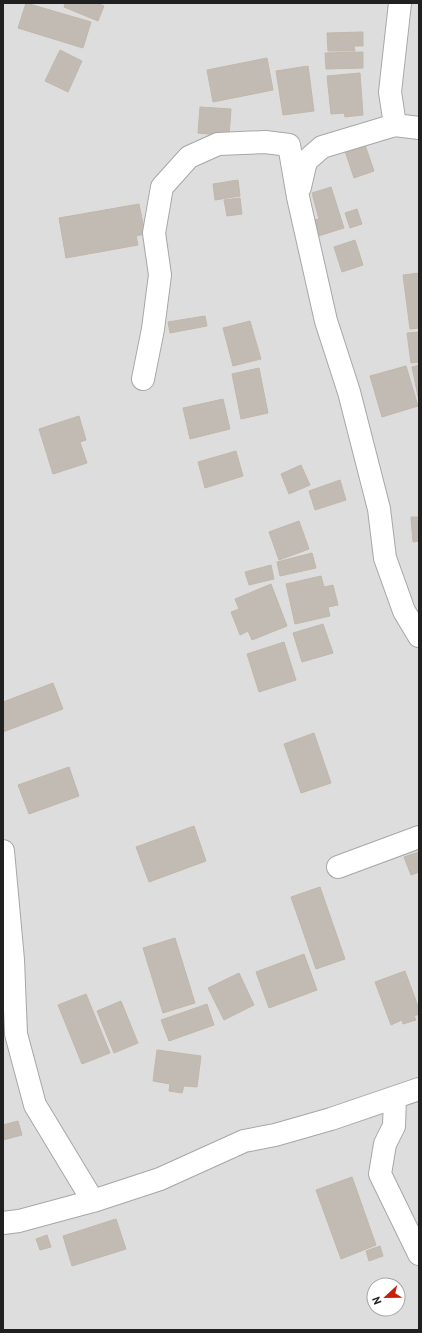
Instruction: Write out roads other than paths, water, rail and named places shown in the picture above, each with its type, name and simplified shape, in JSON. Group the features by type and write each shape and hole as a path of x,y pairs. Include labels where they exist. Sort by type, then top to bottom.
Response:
{"street":[{"path":"395,125 390,92 400,3"},
{"path":"298,197 306,161 322,147 395,125 419,128"},
{"path":"144,379 153,329 160,275 154,233 162,187 189,157 218,144 265,142 289,145 298,197 326,321 349,392 378,509 385,558 404,611 419,636"},
{"path":"338,868 419,837"},
{"path":"3,851 13,960 16,1034 36,1105 92,1201"},
{"path":"3,1222 19,1221 92,1201 160,1179 244,1141 282,1133 395,1098 419,1088"},
{"path":"395,1098 394,1126 385,1144 380,1174 419,1254"}]}
